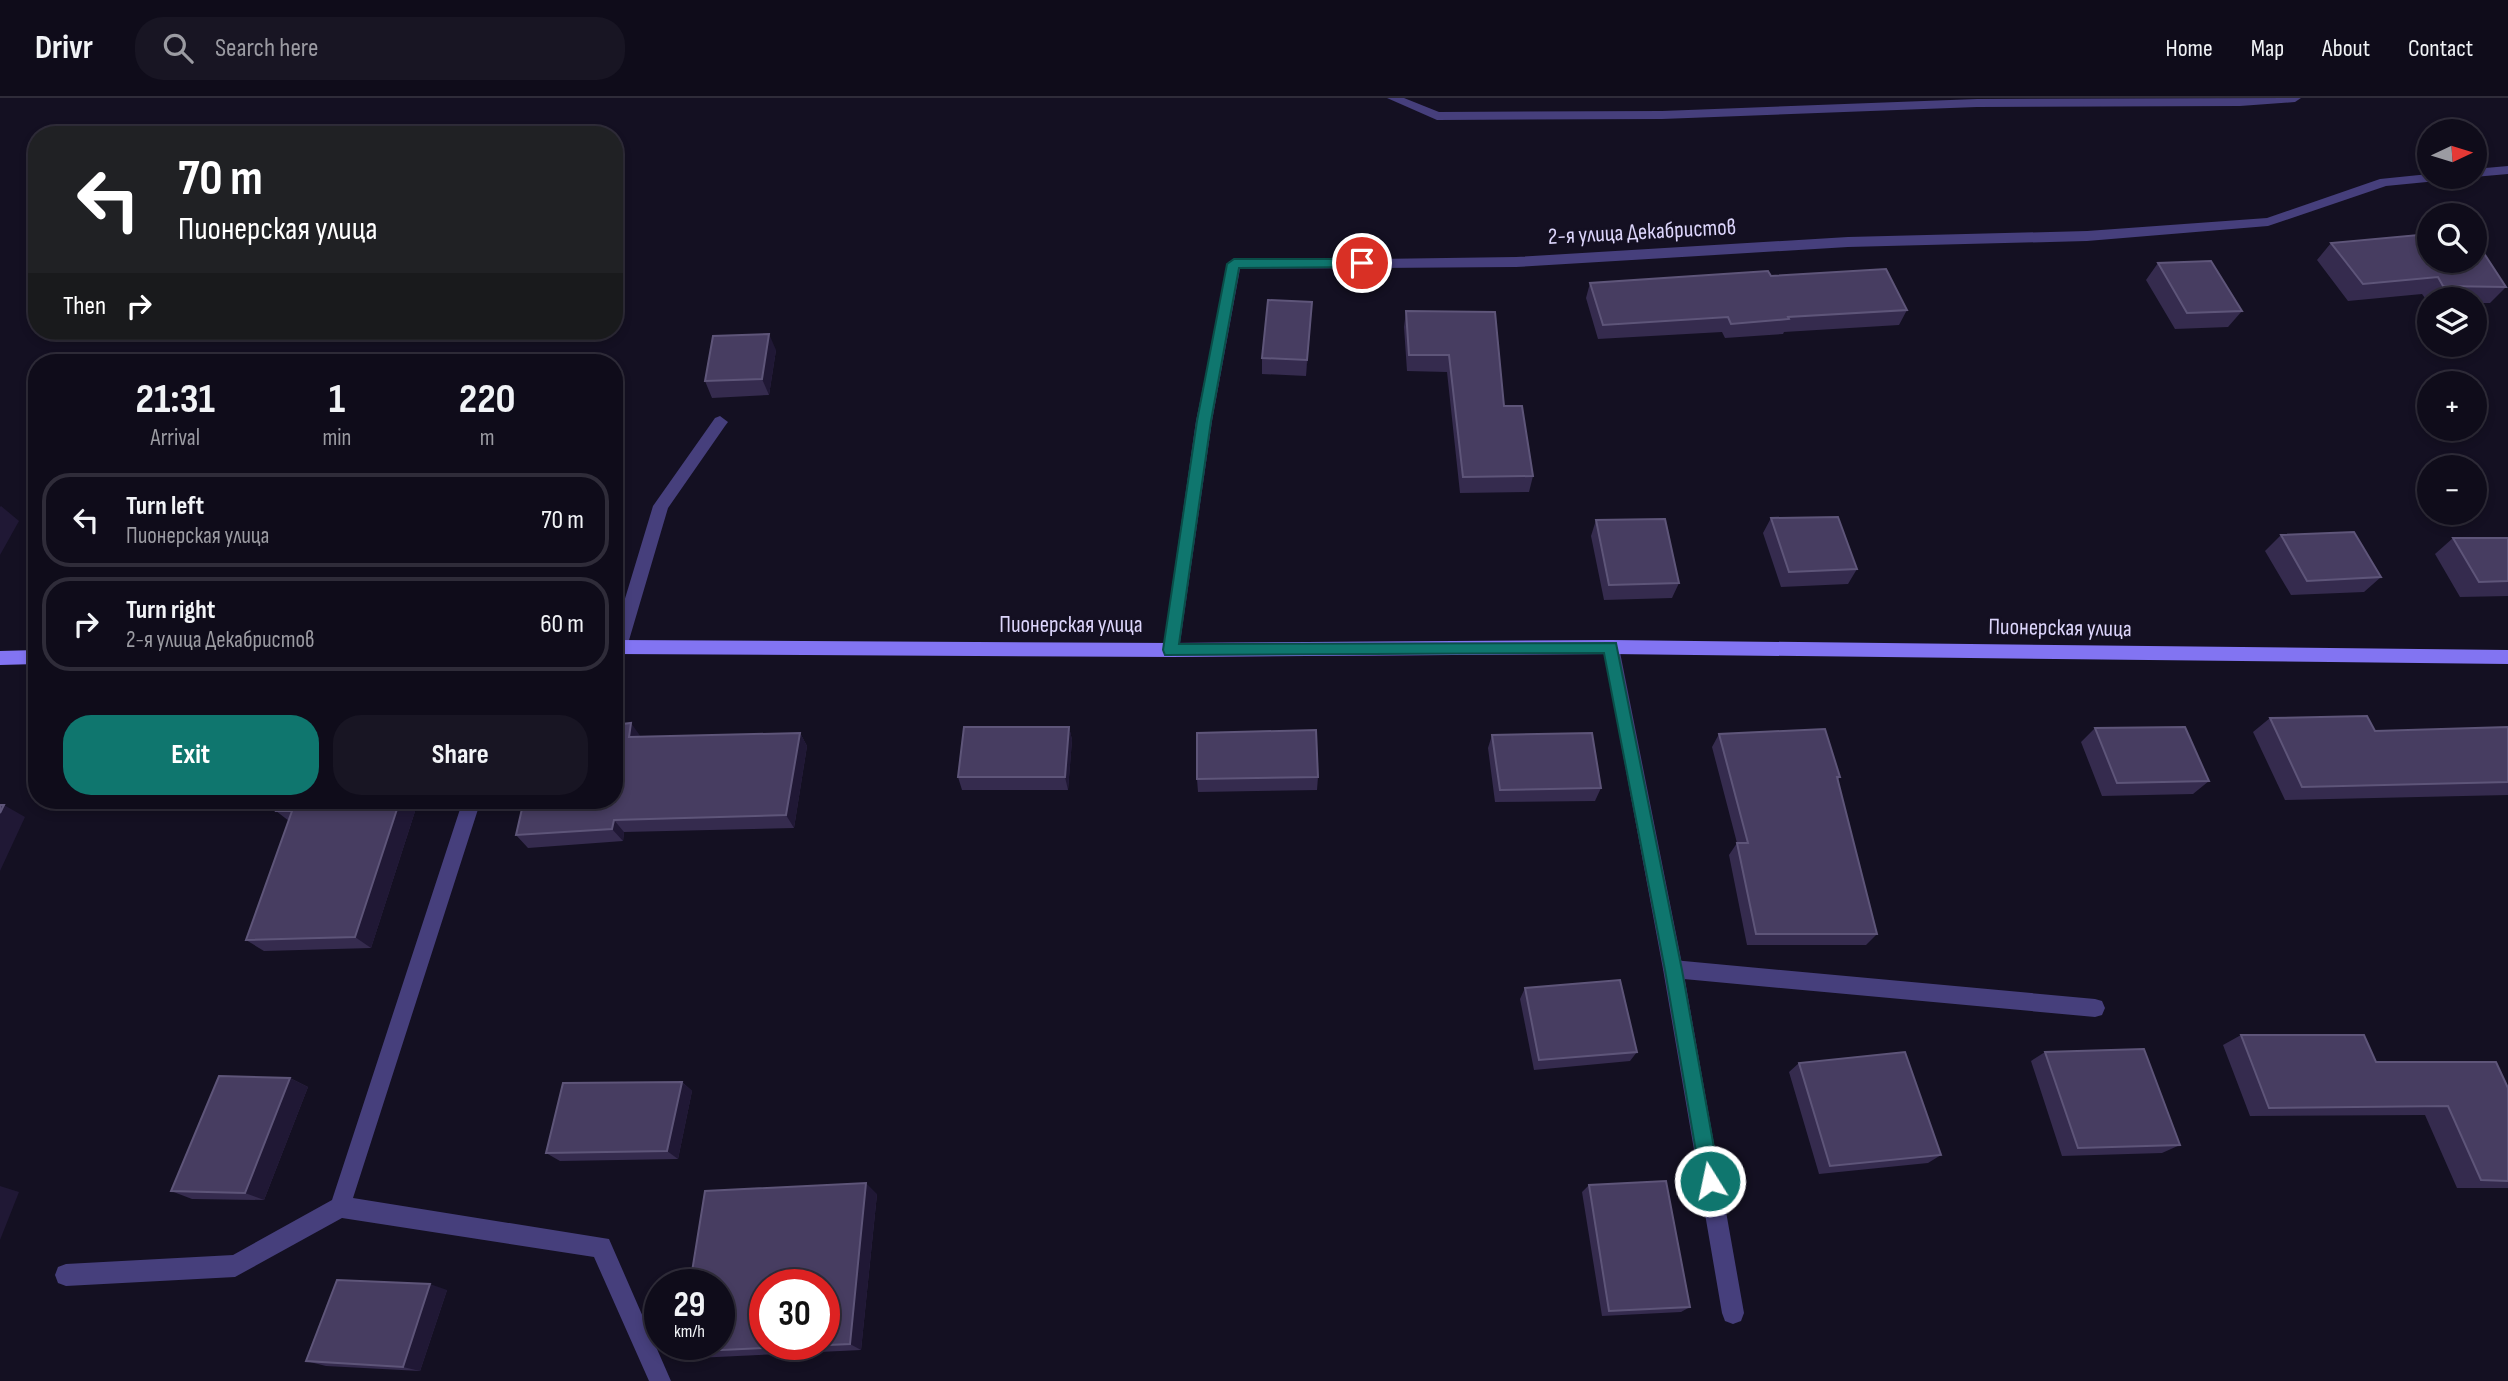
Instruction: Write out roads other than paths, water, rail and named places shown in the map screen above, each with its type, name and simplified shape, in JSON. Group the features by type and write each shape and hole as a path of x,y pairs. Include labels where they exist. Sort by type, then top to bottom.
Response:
{"street":[{"path":"1393,98 1437,116 1662,115 1978,103 2240,102 2295,98"},
{"path":"2487,172 2508,170"},
{"name":"2-я улица Декабристов","path":"1171,650 1204,421 1234,264 1516,262 1848,242 2087,236 2268,222 2385,182 2417,179"},
{"path":"623,625 661,506 720,422"},
{"name":"Пионерская улица","path":"623,647 1171,650 1611,647 2508,657"},
{"path":"1611,647 1673,970 1733,1312"},
{"path":"0,658 28,657"},
{"path":"340,1207 469,809"},
{"path":"1673,970 2095,1008"},
{"path":"66,1275 235,1266 340,1207 601,1247 660,1381"}]}
